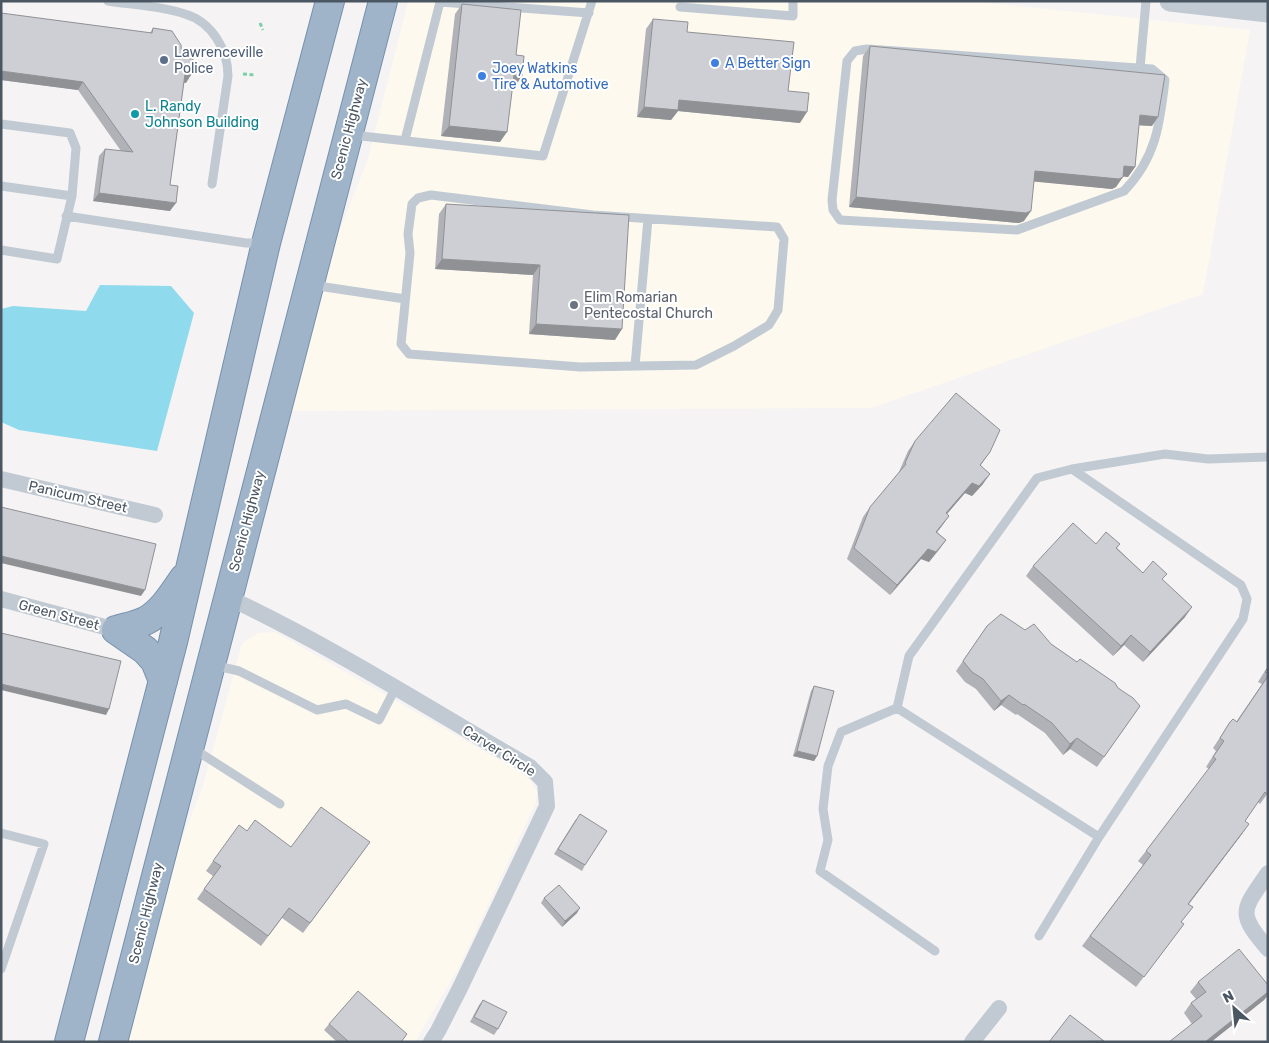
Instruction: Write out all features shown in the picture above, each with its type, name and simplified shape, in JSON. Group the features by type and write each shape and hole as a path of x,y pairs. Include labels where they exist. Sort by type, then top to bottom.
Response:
{"highway":[{"name":"Scenic Highway","path":"113,1042 227,596 383,1"},
{"path":"69,1042 191,568 266,243 325,6"},
{"path":"116,630 152,617 167,602 191,568"},
{"path":"116,630 145,650 155,661 163,681"}],"street":[{"path":"1170,1 1268,12"},
{"name":"Panicum Street","path":"1,479 155,515"},
{"name":"Carver Circle","path":"227,596 329,649 396,688 530,767 545,782 547,806 460,988 431,1042"},
{"name":"Green Street","path":"1,599 116,630"},
{"path":"1268,873 1248,901 1246,916 1251,930 1268,949"},
{"path":"972,1042 999,1008"}],"lane":[{"path":"108,1 187,14 207,27 221,44 228,65 228,76 212,184"},
{"path":"348,134 543,156 592,1"},
{"path":"680,7 793,16 793,1"},
{"path":"1140,68 1146,1"},
{"path":"405,140 440,2 589,13"},
{"path":"867,49 1140,68 1152,69 1165,80 1161,118 1150,154 1137,177 1124,191 1017,230 840,220 833,210 832,200 847,61 855,51 867,49"},
{"path":"1,124 70,133 76,148 72,196 66,216 58,259 1,250"},
{"path":"1,186 72,196"},
{"path":"431,195 593,215 648,219 777,227 784,239 778,310 769,325 734,346 696,365 580,367 409,354 401,344 410,253 408,234 412,204 418,198 431,195"},
{"path":"66,216 246,243 266,243"},
{"path":"635,366 648,219"},
{"path":"310,282 405,299"},
{"path":"897,708 909,656 1037,478 1072,469 1166,454 1208,459 1268,457"},
{"path":"1039,936 1099,837 1243,619 1247,599 1241,585 1072,469"},
{"path":"210,664 239,671 317,710 346,704 379,720 396,688"},
{"path":"897,708 1099,837"},
{"path":"897,708 841,732 828,766 823,809 828,840 820,871 935,951"},
{"path":"189,746 280,804"},
{"path":"1,833 44,844 1,970"}],"path":[{"path":"260,23 263,30"},
{"path":"243,74 255,75"}],"shaded area":[{"path":"408,1 971,1 1250,30 1203,294 871,408 288,411 333,247 368,159"},
{"path":"275,632 519,771 531,781 537,792 536,802 458,969 415,1042 125,1042 168,874 203,786 241,647 244,642 258,633"}],"water":[{"path":"100,285 171,286 194,313 157,451 19,430 1,422 1,309 13,306 86,311"}],"building":[{"name":"Joey Watkins Tire & Automotive","path":"462,4 521,10 516,55 524,56 522,76 514,75 507,132 449,126"},
{"name":"L. Randy Johnson Building","path":"1,13 152,33 153,28 172,31 181,45 182,58 193,59 191,75 185,74 170,185 178,186 176,203 99,193 105,149 133,152 83,82 1,71"},
{"path":"653,19 688,22 687,32 794,42 788,91 809,93 807,112 679,100 678,110 644,107"},
{"path":"870,46 1165,75 1158,117 1140,115 1135,167 1124,166 1123,177 1119,179 1035,171 1031,211 1026,213 856,197"},
{"name":"Elim Romarian Pentecostal Church","path":"446,204 629,215 622,329 536,324 540,265 442,259"},
{"path":"956,393 1000,430 990,452 980,465 990,474 979,486 972,483 946,513 949,516 936,532 946,540 936,552 928,549 897,585 854,548 870,507 906,464 915,441"},
{"path":"1,507 156,544 145,590 1,556"},
{"path":"1073,523 1096,544 1106,532 1120,544 1116,548 1143,573 1153,561 1167,574 1162,579 1192,607 1150,652 1131,635 1121,646 1033,566"},
{"path":"1001,614 1025,630 1034,624 1051,644 1077,662 1080,659 1115,683 1118,688 1133,698 1140,706 1104,757 1077,738 1070,744 1052,723 1009,695 1001,701 983,679 972,672 963,661 987,626"},
{"path":"1,633 121,661 109,709 1,684"},
{"path":"1268,676 1268,793 1265,792 1245,821 1249,824 1188,904 1193,907 1181,922 1184,924 1144,977 1090,936 1151,855 1146,851 1216,759 1213,757 1224,741 1220,738 1230,722 1233,719 1237,722"},
{"path":"814,686 834,691 817,756 797,751"},
{"path":"321,807 370,842 310,923 289,908 268,936 204,889 221,866 213,861 239,825 247,831 255,820 291,847"},
{"path":"580,814 607,831 585,865 558,849"},
{"path":"559,885 580,908 565,921 544,898"},
{"path":"1239,949 1268,985 1268,992 1205,1042 1169,1042 1202,1016 1191,1003 1206,992 1198,982"},
{"path":"358,991 407,1034 401,1042 349,1042 329,1024"},
{"path":"483,1000 507,1012 498,1029 474,1017"},
{"path":"1070,1015 1104,1041 1049,1042"}],"place":[{"name":"Lawrenceville Police","path":"164,60"},
{"name":"A Better Sign","path":"715,63"},
{"name":"Joey Watkins Tire & Automotive","path":"482,76"},
{"name":"L. Randy Johnson Building","path":"135,114"},
{"name":"Elim Romarian Pentecostal Church","path":"574,305"}]}
